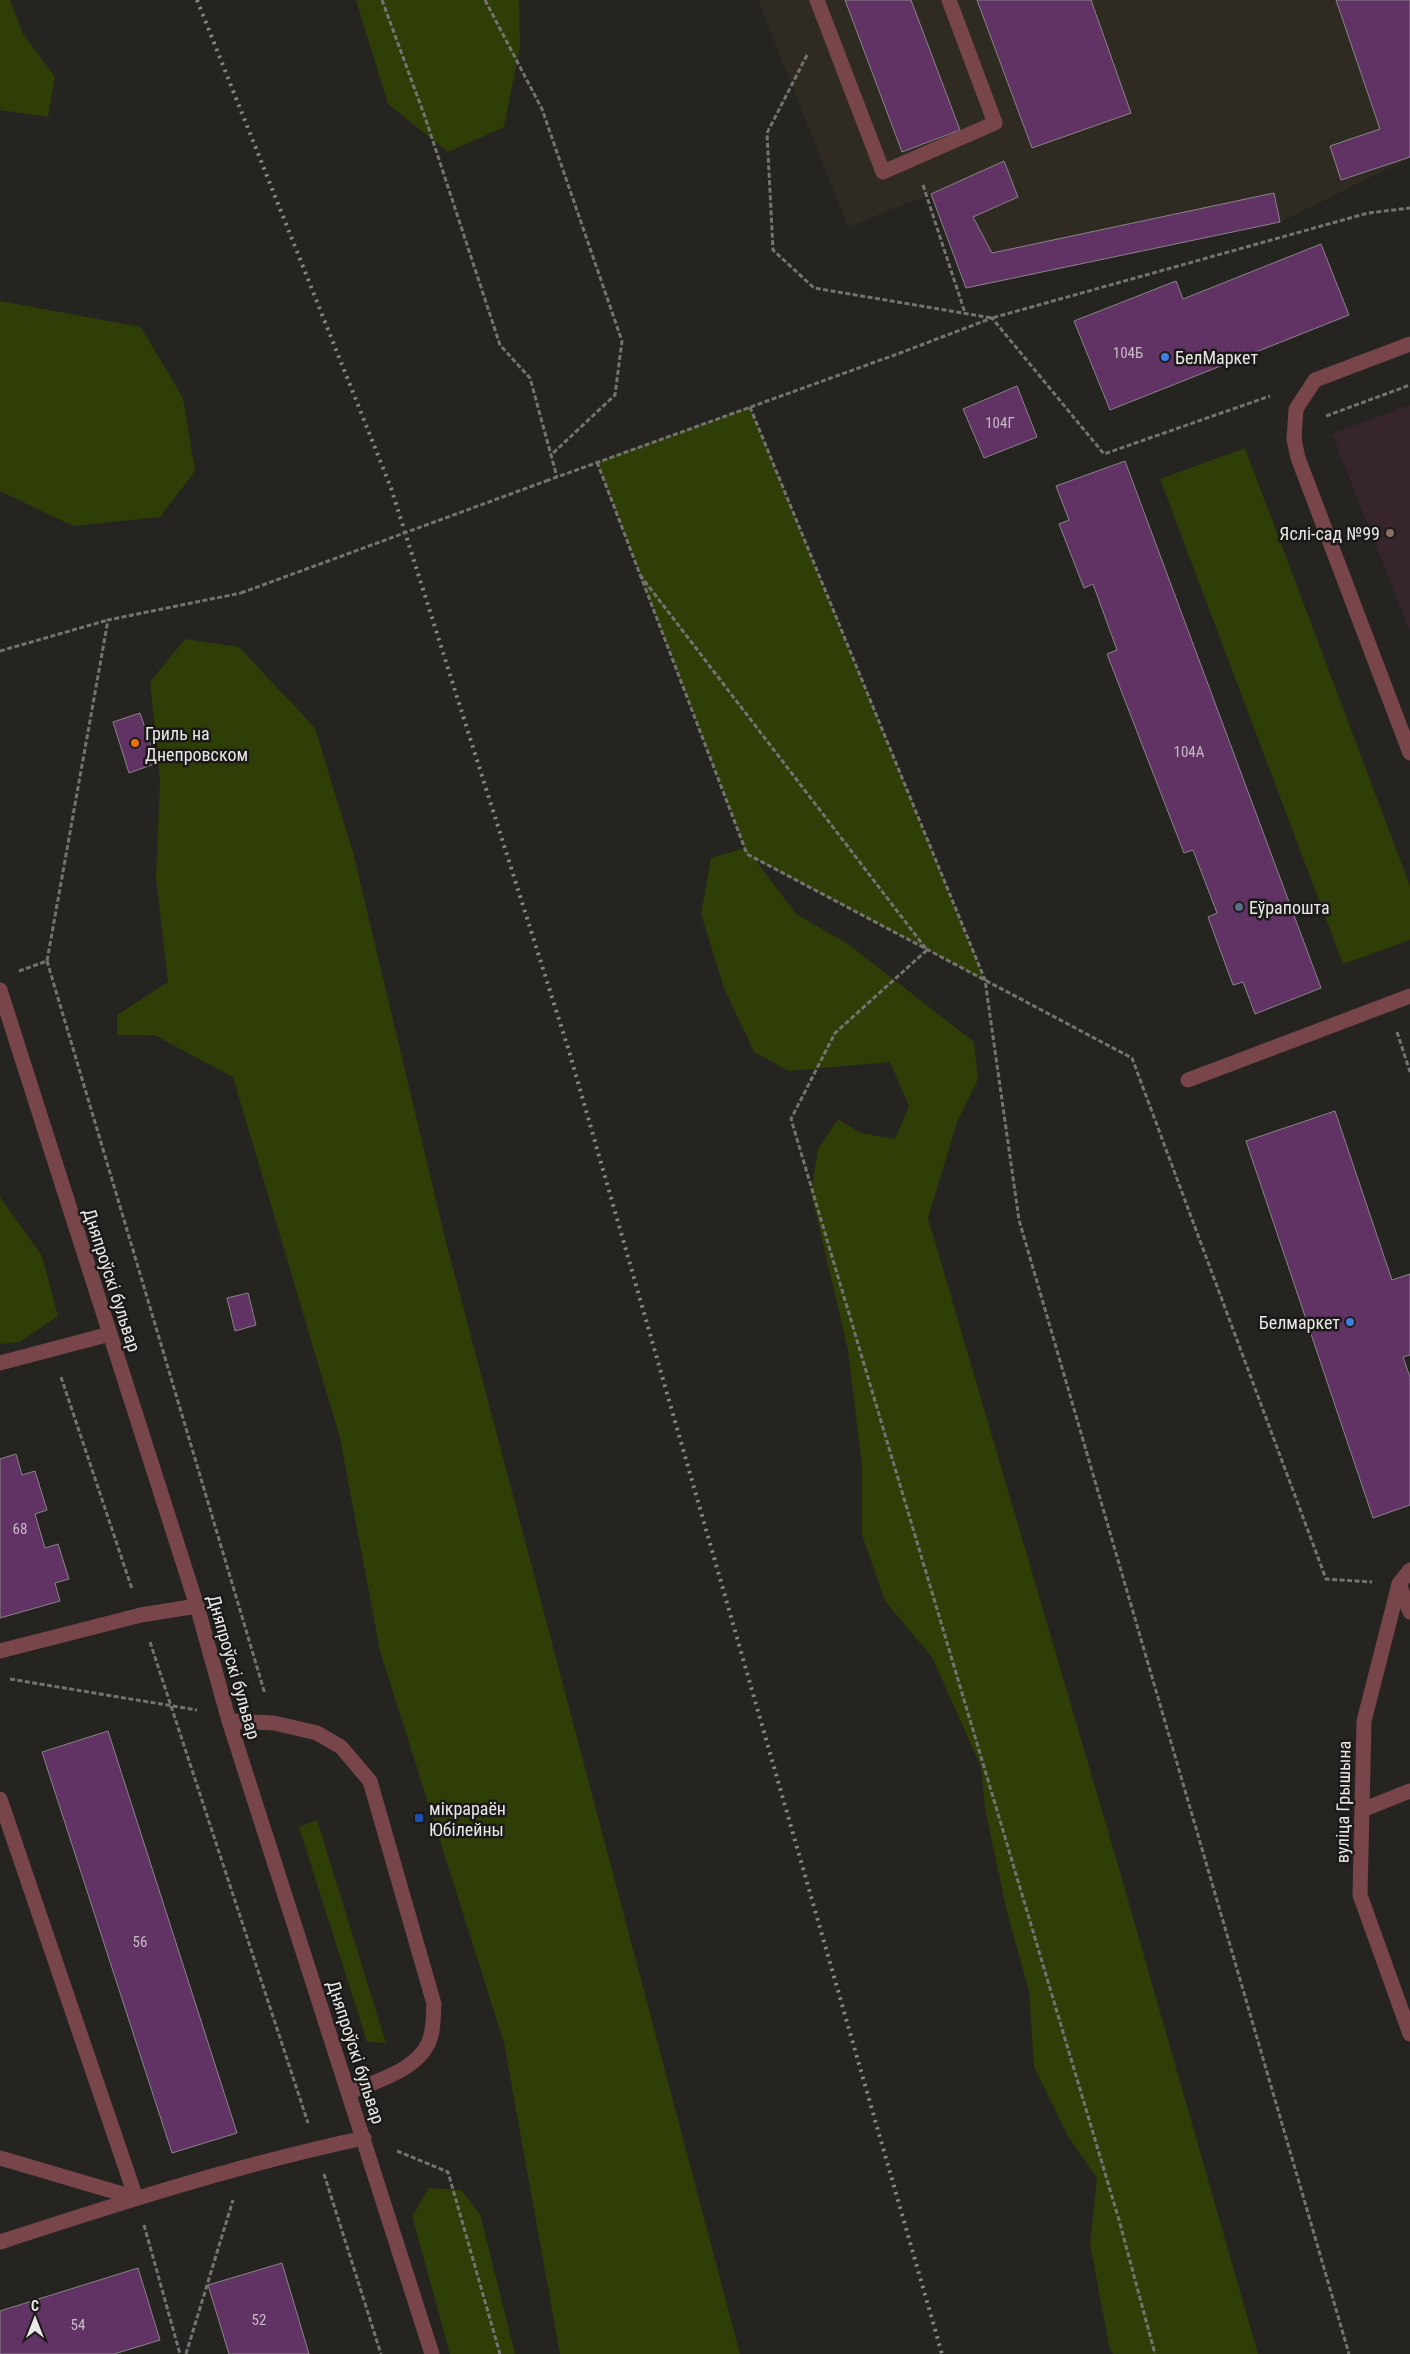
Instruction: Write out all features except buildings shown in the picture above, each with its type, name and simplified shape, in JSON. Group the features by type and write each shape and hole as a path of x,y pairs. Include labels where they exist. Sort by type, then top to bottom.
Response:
{"street":[{"path":"817,0 883,172 995,123 949,0"},
{"path":"1410,344 1315,380 1296,409 1294,439 1298,458 1410,753"},
{"name":"Дняпроўскі бульвар","path":"0,990 197,1606 228,1717 350,2092 432,2354"},
{"path":"1188,1080 1410,996"},
{"path":"0,1363 51,1348 110,1334"},
{"name":"вуліца Грышына","path":"1410,1570 1399,1584 1364,1721 1360,1895 1410,2034"},
{"path":"1399,1584 1410,1612"},
{"path":"0,1651 141,1615 197,1606"},
{"path":"228,1717 274,1723 317,1733 341,1747 370,1781 434,2004 431,2037 417,2059 385,2078 350,2092"},
{"path":"1362,1810 1410,1791"},
{"path":"0,1799 136,2198"},
{"path":"0,2242 136,2198 316,2148 364,2138"},
{"path":"0,2158 136,2198"}],"path":[{"path":"382,0 426,116 500,345 530,378 557,477"},
{"path":"485,0 542,109 622,341 615,395 551,455"},
{"path":"824,20 767,133 773,250 814,288 992,318 1104,454 1315,380"},
{"path":"914,158 964,313"},
{"path":"0,651 108,620 241,593 992,318 1368,213 1410,208"},
{"path":"1295,428 1410,385"},
{"path":"750,407 985,980 1019,1220 1349,2354"},
{"path":"597,462 747,854 1132,1058 1326,1579 1399,1584"},
{"path":"640,575 928,950"},
{"path":"108,620 46,962 274,1723"},
{"path":"928,950 835,1033 791,1119 1119,2220 1155,2354"},
{"path":"9,974 46,962"},
{"path":"1387,1004 1410,1072"},
{"path":"51,1348 172,1707 381,2354"},
{"path":"0,1678 228,1717"},
{"path":"364,2138 448,2172 500,2354"},
{"path":"186,2354 242,2168"},
{"path":"136,2198 180,2354"}],"shaded area":[{"path":"758,0 1410,0 1410,158 1280,222 966,288 931,194 848,227"},
{"name":"Яслі-сад №99","path":"1410,405 1410,631 1332,434"}],"green space":[{"path":"0,0 10,0 23,34 55,77 48,117 0,110"},
{"path":"356,0 519,0 520,47 504,127 448,152 388,104"},
{"path":"0,301 141,327 183,398 195,471 160,517 73,526 0,491"},
{"path":"750,407 985,980 755,859 796,914 848,944 974,1042 978,1079 957,1122 928,1218 1118,1865 1258,2354 1113,2354 1109,2346 1090,2244 1097,2178 1069,2138 1034,2067 1029,1991 1007,1912 985,1808 981,1767 932,1657 885,1601 862,1535 862,1466 848,1350 811,1192 818,1149 838,1119 861,1133 895,1139 909,1106 890,1062 789,1071 754,1052 724,988 701,914 711,858 745,848 597,462"},
{"path":"1245,448 1410,886 1410,940 1343,964 1160,479"},
{"path":"185,639 239,647 315,728 353,852 446,1242 740,2354 560,2354 504,2043 380,1651 340,1438 233,1077 154,1035 117,1035 117,1015 168,982 156,878 160,781 150,682"},
{"path":"0,1197 42,1256 58,1316 20,1342 0,1344"},
{"path":"317,1820 386,2043 367,2042 299,1827"},
{"path":"429,2188 461,2190 480,2214 515,2354 450,2354 412,2216"}],"railway":[{"path":"197,0 391,488 569,1051 942,2354"}],"place":[{"name":"БелМаркет","path":"1165,357"},
{"name":"Яслі-сад №99","path":"1390,533"},
{"name":"Гриль на Днепровском","path":"135,743"},
{"name":"Еўрапошта","path":"1239,907"},
{"name":"Белмаркет","path":"1350,1322"},
{"name":"мікрараён Юбілейны","path":"419,1818"}]}
